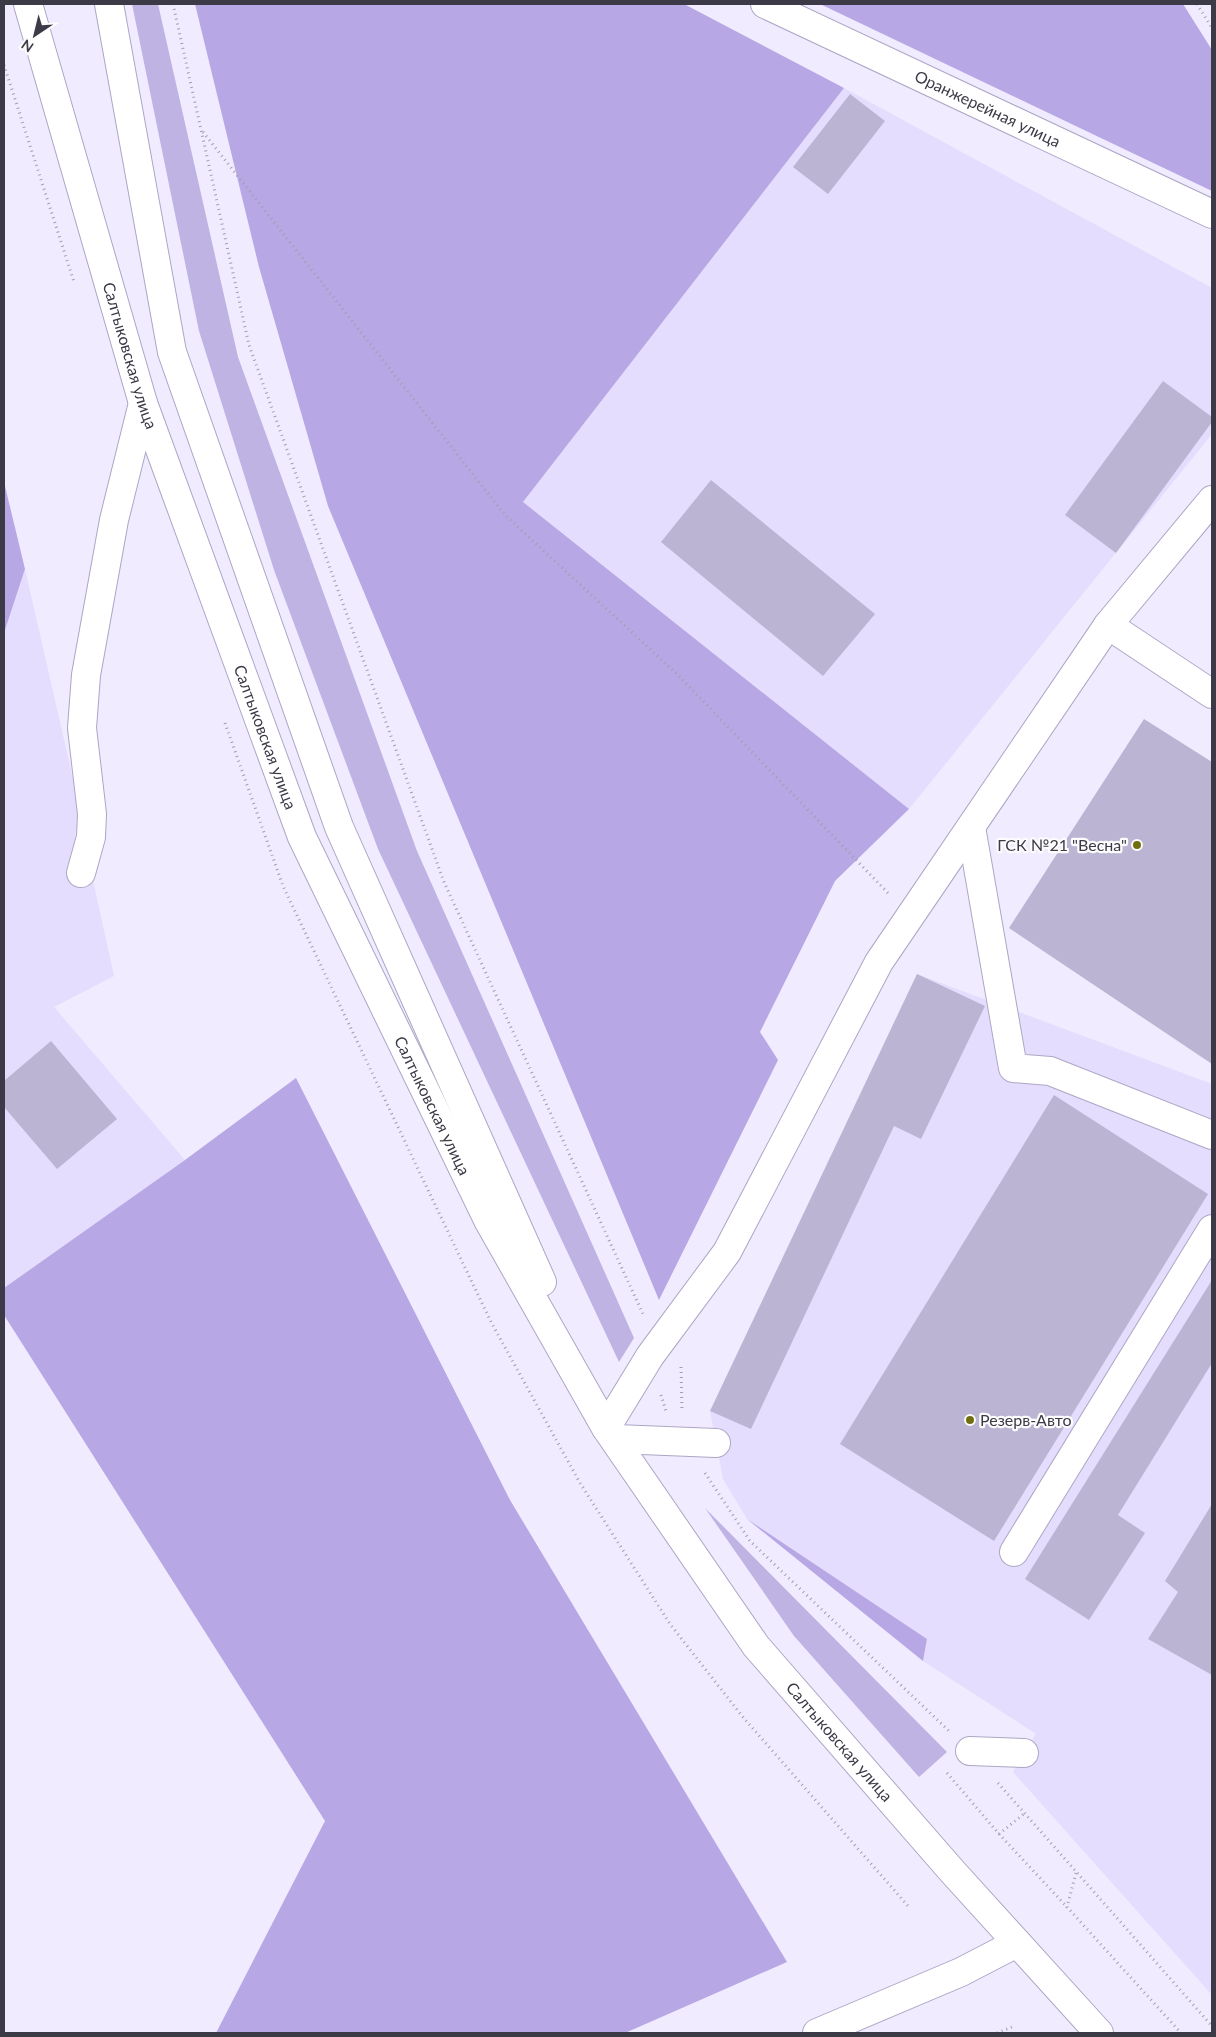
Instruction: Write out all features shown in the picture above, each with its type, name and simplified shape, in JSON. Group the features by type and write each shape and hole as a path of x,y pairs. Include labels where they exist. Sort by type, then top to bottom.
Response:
{"main road":[{"name":"Салтыковская улица","path":"28,4 143,403 302,836 488,1220 611,1434 756,1646 1017,1943 1099,2033"},
{"name":"Салтыковская улица","path":"109,4 172,352 339,827 611,1434"},
{"name":"Оранжерейная улица","path":"765,4 1212,214"},
{"path":"80,873 91,837 92,814 82,728 86,675 114,520 143,403"},
{"path":"716,1442 684,1442 611,1434 650,1356 727,1252 879,962 1108,625 1212,500"},
{"path":"1108,625 1212,694"},
{"path":"971,827 1013,1068 1050,1071 1212,1136"},
{"path":"1014,1552 1212,1229"},
{"path":"970,1752 1024,1753"},
{"path":"817,2033 961,1972 1017,1943"}],"path":[{"path":"173,4 249,345 444,882 643,1313 650,1356 666,1413 750,1541 970,1752 1212,2026"},
{"path":"1197,4 1212,28"},
{"path":"201,129 505,515 677,674 910,916"},
{"path":"946,1773 999,1834 1068,1907 1181,2033"},
{"path":"999,1834 1025,1813"},
{"path":"1068,1907 1076,1873"},
{"path":"997,2033 1012,2027"}],"shaded area":[{"path":"132,4 158,4 238,357 417,851 634,1338 619,1362 378,849 274,570 199,331"},
{"path":"195,4 684,4 844,88 523,502 909,809 835,881 760,1032 778,1060 659,1300 328,506 259,267"},
{"path":"820,4 1183,4 1212,50 1212,191"},
{"path":"844,88 1212,288 1212,434 909,809 523,502"},
{"path":"4,482 25,569 4,633"},
{"path":"25,569 79,805 71,872 92,876 114,976 54,1007 185,1160 4,1288 4,633"},
{"path":"917,974 1212,1084 1212,1995 1013,1772 1036,1734 923,1661 927,1639 747,1519 723,1479 710,1411"},
{"path":"296,1078 510,1500 787,1962 625,2033 216,2033 325,1821 4,1315 4,1288 185,1160"},
{"path":"705,1508 947,1752 919,1777 794,1636"},
{"path":"747,1519 927,1639 923,1661"}],"building":[{"path":"850,94 885,121 828,194 793,167"},
{"path":"1163,381 1212,417 1212,422 1116,553 1065,515"},
{"path":"711,480 875,614 823,676 661,542"},
{"name":"ГСК №21 \"Весна\"","path":"1144,719 1212,762 1212,1064 1009,928"},
{"path":"917,974 985,1006 921,1139 894,1126 751,1429 710,1411"},
{"path":"51,1041 117,1119 57,1169 4,1107 4,1081"},
{"path":"1054,1095 1208,1194 994,1541 840,1444"},
{"path":"1212,1280 1212,1363 1118,1515 1145,1533 1089,1620 1025,1579"},
{"path":"1212,1504 1212,1675 1148,1639 1178,1592 1165,1581"}],"place":[{"name":"ГСК №21 \"Весна\"","path":"1137,845"},
{"name":"Резерв-Авто","path":"970,1420"}]}
